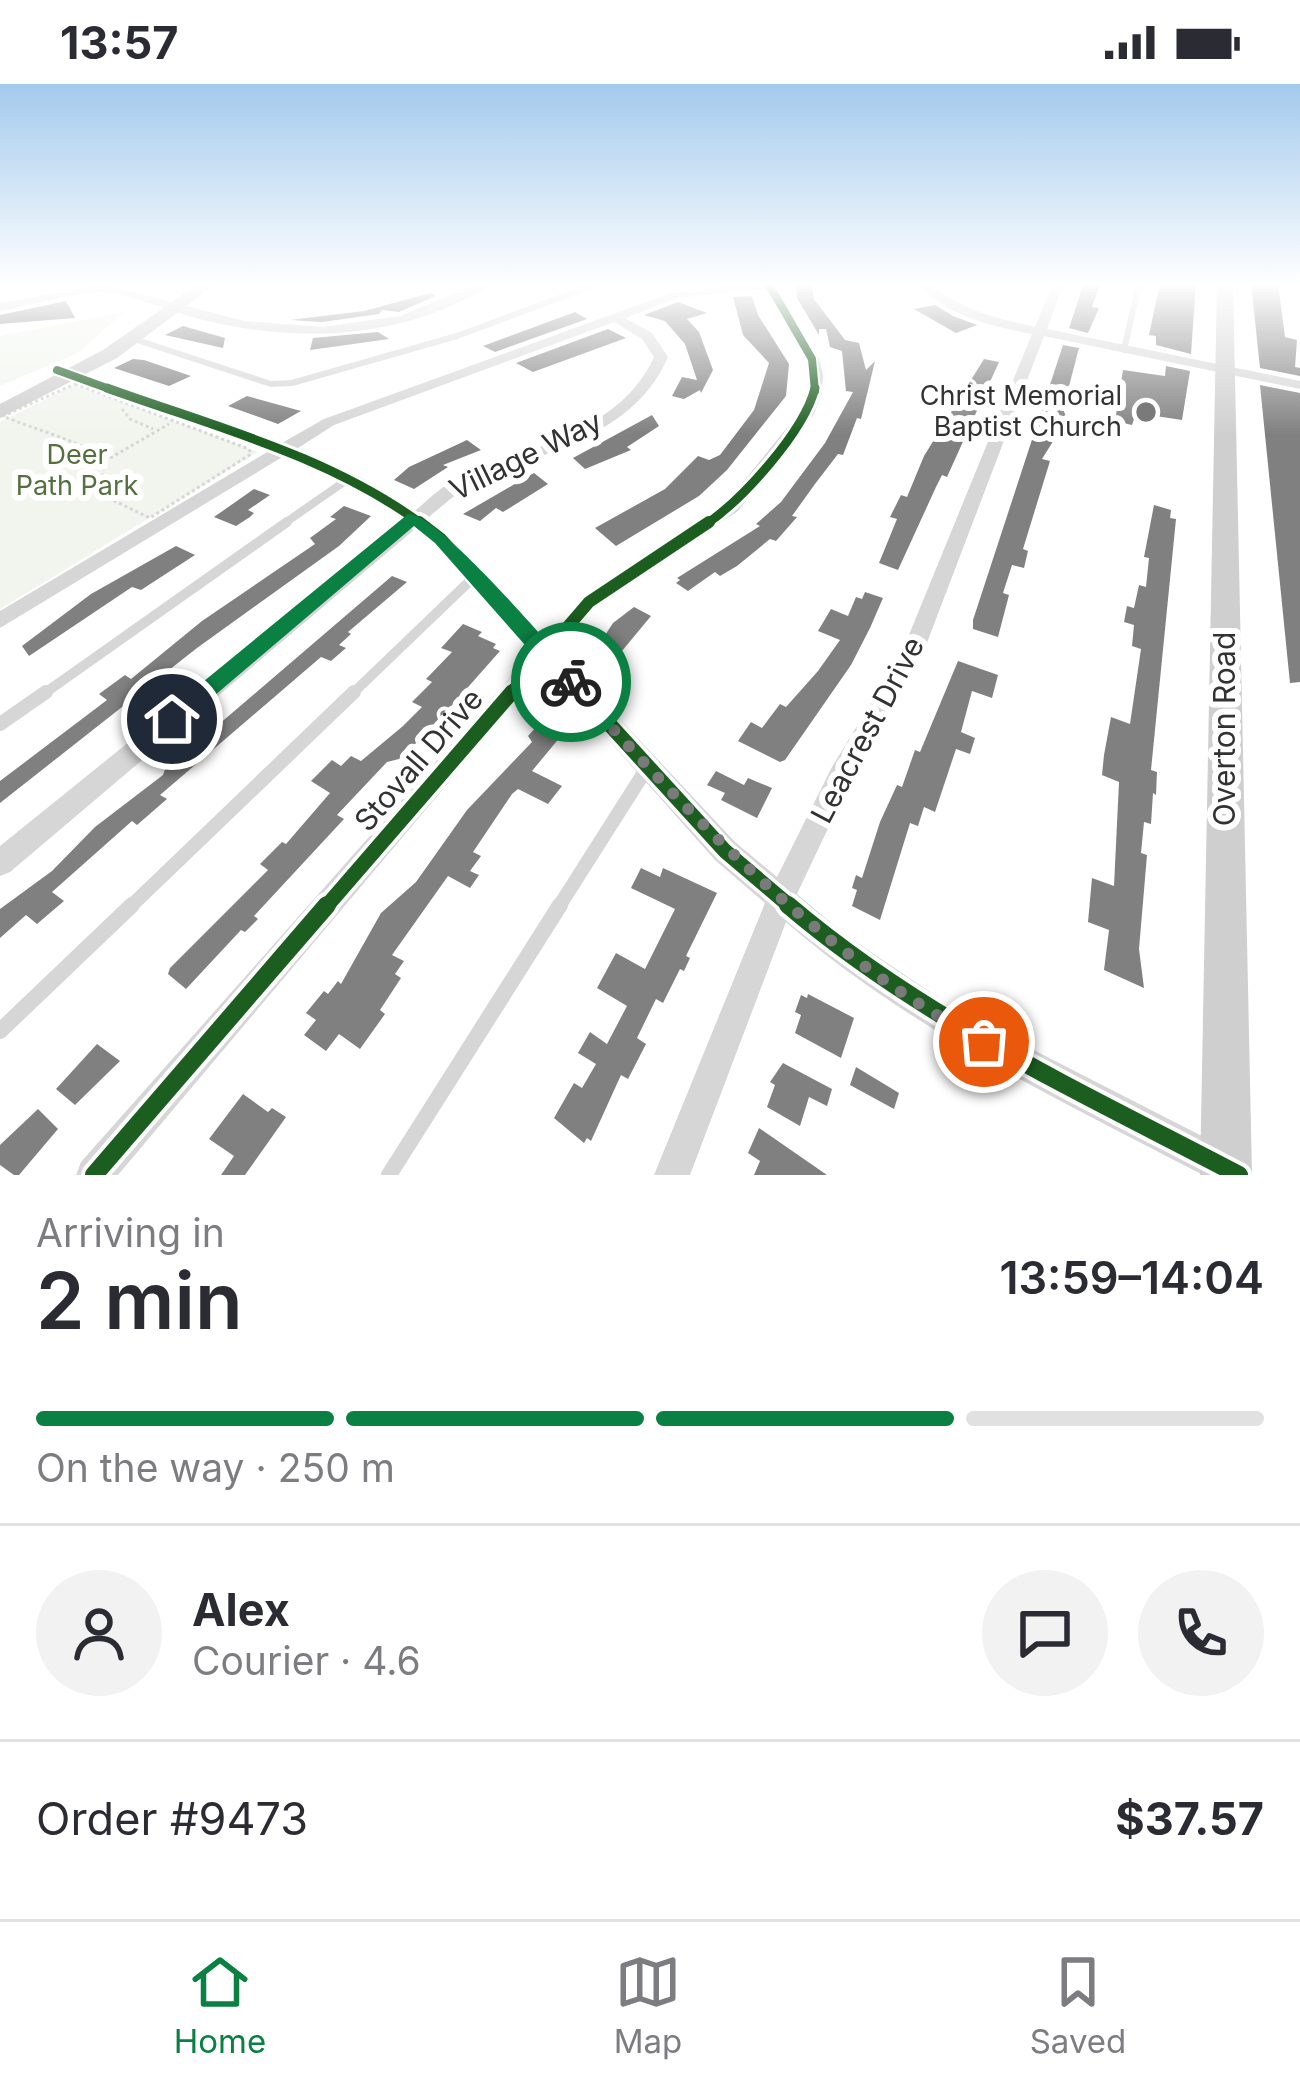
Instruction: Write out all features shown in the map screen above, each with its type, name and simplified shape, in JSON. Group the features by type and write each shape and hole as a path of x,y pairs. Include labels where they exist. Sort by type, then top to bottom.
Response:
{"street":[{"path":"0,398 67,372 117,334"},
{"path":"0,412 135,334"},
{"path":"0,621 328,422 569,334"},
{"name":"Village Way","path":"0,862 414,517 482,472 569,439 637,397 652,380 661,357 643,334"},
{"name":"Stovall Drive","path":"94,1175 589,602 732,506 814,398 814,360 798,334"},
{"name":"Leacrest Drive","path":"671,1175 782,898 842,776 912,653 1039,334"},
{"path":"1044,334 1300,385"},
{"name":"Overton Road","path":"1225,334 1230,1173"},
{"path":"67,372 352,477 414,517 475,576 725,851 833,943 950,1024 1230,1173"}],"lane":[{"path":"131,338 271,384 292,383 463,334"},
{"path":"1124,350 1127,334"},
{"path":"0,724 352,477"},
{"path":"0,1031 475,576"},
{"path":"389,1175 647,768"}],"path":[{"path":"75,384 172,421 249,449 251,454 150,518 100,494 104,461 92,447 56,440 3,416 75,384"},
{"path":"121,401 130,419 156,430"},
{"path":"104,461 124,454 172,421"}],"green space":[{"path":"99,334 78,353 0,386 0,336"},
{"name":"Deer Path Park","path":"74,385 258,452 0,609 0,422"}],"building":[{"path":"211,334 225,338 223,348 165,335"},
{"path":"381,334 389,339 310,350 313,338"},
{"path":"516,334 545,334 495,352 483,346"},
{"path":"595,334 626,338 533,372 516,363"},
{"path":"676,334 700,334 713,370 701,393 684,399 672,396 682,377 697,380 685,344"},
{"path":"770,334 789,364 786,396 727,470 699,496 616,546 595,528 665,489 698,456 709,460 720,455 754,410 769,363 743,335"},
{"path":"827,334 840,334 859,343 866,370 875,361 861,419 857,418 843,455 838,454 776,541 770,539 737,566 720,576 715,572 688,591 676,583 677,578 760,526 756,524 781,502 825,443 853,392 846,391 842,351 830,347"},
{"path":"1192,334 1191,354 1156,345 1156,336 1149,335"},
{"path":"1256,334 1285,334 1297,340 1295,367 1300,368 1300,376 1260,368"},
{"path":"1063,345 1079,348 1063,409 1067,419 1042,459 1050,461 1023,549 1028,551 1024,568 1012,565 998,637 973,629 973,620"},
{"path":"133,359 191,376 169,386 114,368"},
{"path":"984,359 999,362 947,477 942,475 898,570 879,563 897,519 890,517 901,495 907,497 924,456"},
{"path":"1166,366 1190,371 1182,420 1136,413 1132,425 1115,421 1123,370 1165,376"},
{"path":"1260,385 1300,393 1300,682 1290,683"},
{"path":"247,396 301,411 278,424 228,406"},
{"path":"652,415 659,426 627,447 631,450 585,469 573,458"},
{"path":"467,440 481,450 443,465 448,467 414,489 394,480 409,467"},
{"path":"534,473 548,484 503,512 496,508 480,521 463,514"},
{"path":"254,489 270,495 248,510 254,513 250,517 236,526 214,517"},
{"path":"1154,505 1171,510 1170,518 1176,519 1151,770 1157,772 1156,795 1153,793 1151,824 1144,822 1141,853 1147,855 1139,949 1144,988 1104,970 1109,930 1088,922 1092,878 1114,886 1119,782 1102,775 1104,755 1111,717 1130,724 1141,649 1132,646 1134,625 1124,622 1127,606 1134,608 1139,585 1146,587 1149,558 1144,557"},
{"path":"344,506 371,516 339,546 197,648 0,803 0,781 107,700 99,694 125,675 131,679 202,621 315,544 310,538 336,519 330,517"},
{"path":"176,546 195,555 141,590 132,587 29,656 22,646 91,594"},
{"path":"392,576 407,582 348,632 351,634 339,645 346,648 331,661 321,657 160,795 167,799 137,825 132,821 52,892 64,901 37,924 26,915 0,938 0,909 52,871 95,827 163,775 167,763 190,749"},
{"path":"865,592 883,598 870,628 851,665 785,760 780,762 738,741 751,722 762,728 780,704 786,707 818,671 840,640 818,631 831,609 848,616 856,597 862,599"},
{"path":"634,607 651,616 612,663 592,655 613,623"},
{"path":"463,624 482,632 478,636 500,651 431,729 399,759 387,762 337,815 344,819 254,916 258,919 245,932 241,930 186,989 168,974 170,968 268,870 260,864 282,842 286,844 330,793 311,781 332,760 341,766 351,756 361,761 422,707 412,702 452,652 441,648"},
{"path":"958,661 998,675 992,698 972,691 961,732 975,738 970,754 956,749 935,812 924,807 918,826 910,823 880,920 852,906 857,890 852,888 856,875 862,878 880,822 897,785 902,787 915,750 920,752"},
{"path":"538,725 561,736 532,771 562,786 548,804 518,789 512,794 473,852 481,856 470,871 479,875 470,888 448,876 392,955 404,961 395,974 401,978 380,1010 385,1014 360,1049 339,1034 326,1051 304,1035 316,1020 306,1013 324,991 328,994 338,981 341,984 381,913 416,882 467,810 532,742 528,736"},
{"path":"716,771 744,785 748,778 772,788 757,818 721,800 725,793 707,785"},
{"path":"641,868 660,877 663,868 717,893 686,956 690,958 684,971 680,969 663,1003 656,999 637,1038 646,1044 628,1079 621,1075 591,1141 587,1138 584,1143 554,1118 574,1083 582,1088 596,1064 578,1053 590,1032 607,1044 627,1006 597,988 616,953 645,969 675,909 631,888"},
{"path":"808,994 854,1018 841,1058 795,1033 801,1015 795,1012 801,995 807,998"},
{"path":"97,1044 120,1061 75,1105 56,1089"},
{"path":"783,1063 832,1089 827,1106 809,1097 800,1126 767,1107 775,1085 770,1082"},
{"path":"856,1067 899,1093 894,1109 850,1085"},
{"path":"243,1094 268,1112 272,1108 286,1117 245,1175 221,1175 234,1156 209,1139"},
{"path":"38,1109 58,1129 19,1175 14,1175 0,1165 0,1145"},
{"path":"759,1128 827,1175 754,1175 760,1161 748,1153"}],"cycle path":[{"path":"94,1175 589,602 732,507 806,414 814,393 812,359 797,334"},
{"path":"57,370 334,469 381,494 441,539 725,851 833,943 950,1024 1239,1175"}],"way so far":[{"path":"571,682 725,851 833,943 984,1042"}],"place":[{"name":"Christ Memorial Baptist Church","path":"1146,412"}],"route":[{"path":"172,719 414,517 441,539 571,682"}]}
